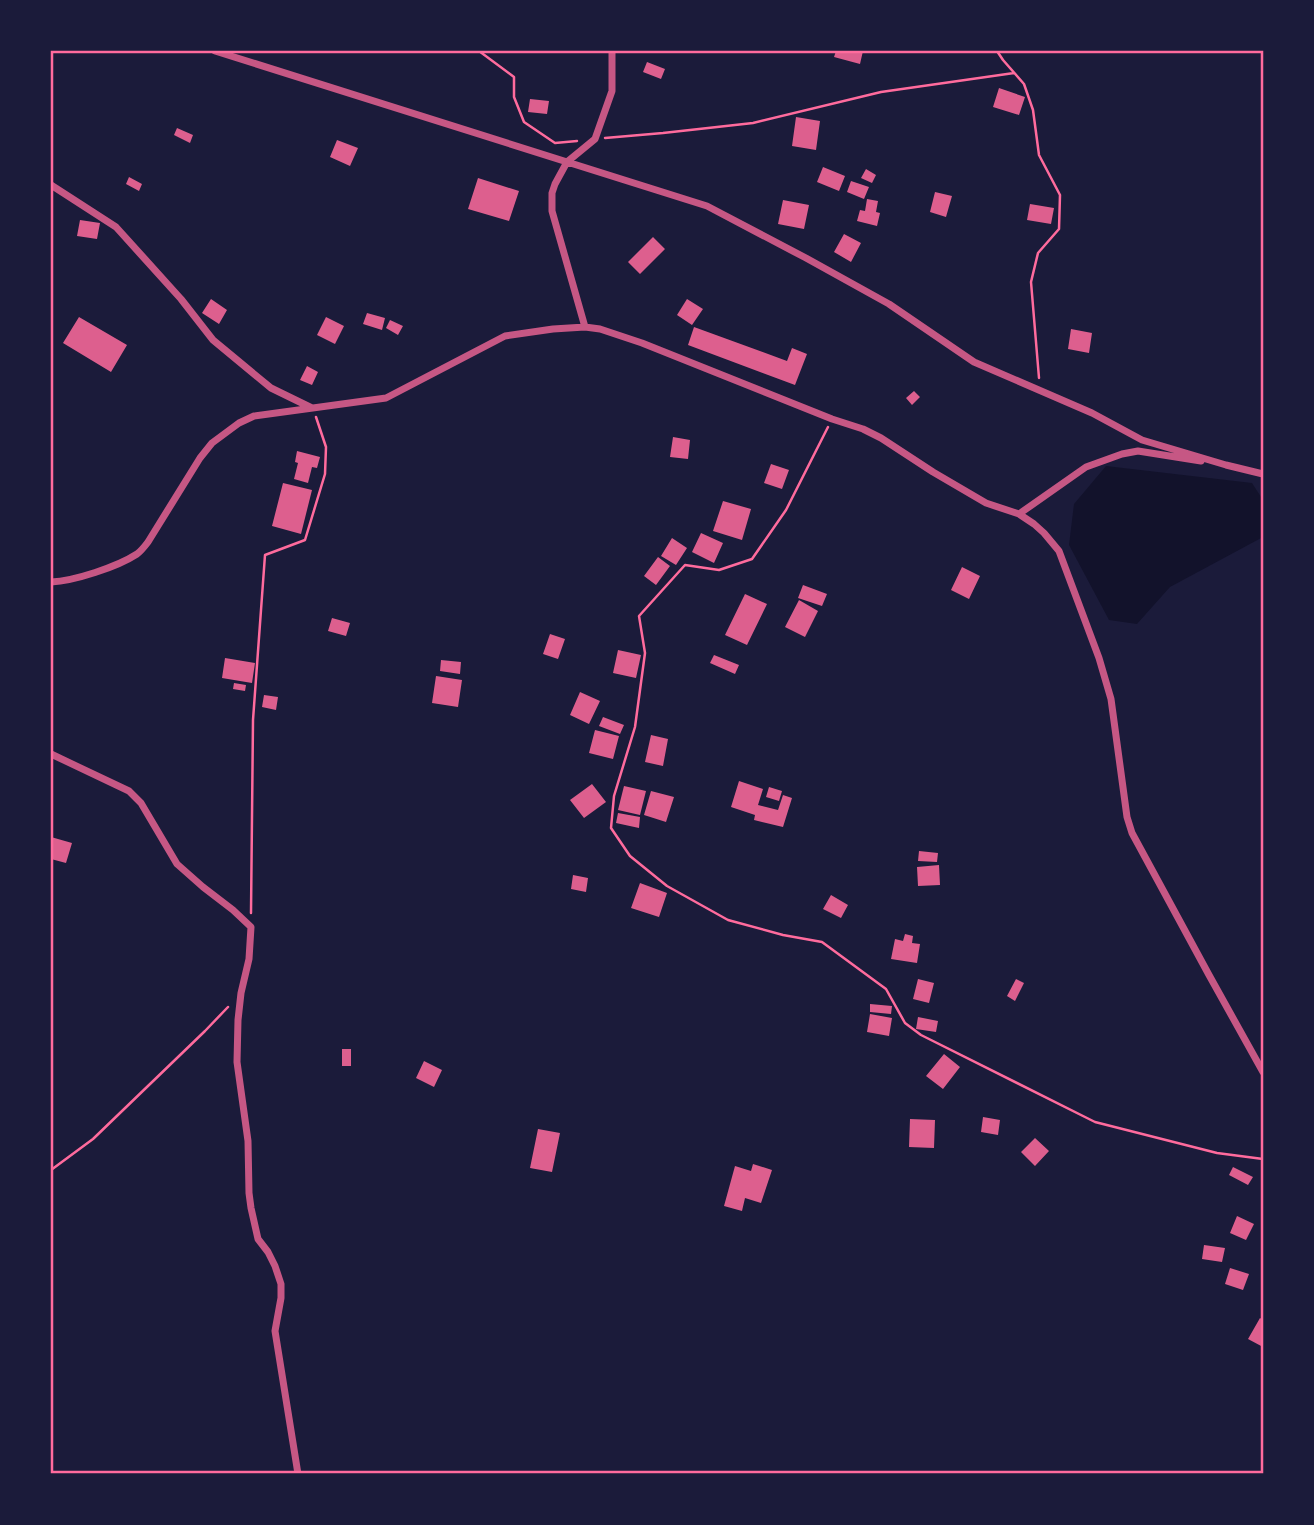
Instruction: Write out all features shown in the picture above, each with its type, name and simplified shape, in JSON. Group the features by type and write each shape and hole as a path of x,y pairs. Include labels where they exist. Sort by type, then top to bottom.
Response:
{"street":[{"path":"215,51 707,206 889,304 974,362 1092,413 1142,440 1263,474"},
{"path":"585,327 552,211 552,194 567,162 595,138 612,91 612,51"},
{"path":"51,185 116,228 181,299 213,340 271,388 313,408"},
{"path":"51,582 61,582 112,567 138,553 148,542 200,458 212,443 239,423 254,416 386,398 505,336 553,329 600,329 863,429 986,503 1018,514 1044,533 1059,551 1091,634 1111,699 1126,817 1132,833 1263,1072"},
{"path":"1018,514 1086,467 1122,454 1138,451 1226,465"},
{"path":"51,754 130,791 141,803 177,864 251,927 249,960 238,1020 237,1062 248,1141 249,1194 258,1239 268,1252 281,1284 275,1331 298,1474"}],"path":[{"path":"479,51 514,77 514,97 524,122 555,143 753,122 881,92 1014,73"},
{"path":"997,51 1024,84 1033,110 1039,155 1060,195 1059,229 1038,253 1031,282 1040,390"},
{"path":"251,927 253,720 265,555 306,540 325,474 326,447 313,408"},
{"path":"832,419 786,510 752,559 719,570 685,565 639,616 645,653 635,727 614,796 611,828 630,856 667,886 727,920 822,943 886,989 905,1023 921,1035 1095,1122 1217,1153 1263,1159"},
{"path":"51,1170 93,1139 241,993"}],"shaded area":[{"path":"1106,466 1252,483 1263,500 1263,537 1170,587 1137,624 1109,620 1069,545 1074,504"}],"building":[{"path":"836,51 863,51 860,64 834,57"},
{"path":"647,62 665,69 661,79 643,72"},
{"path":"999,88 1025,97 1019,115 993,107"},
{"path":"530,99 549,101 547,114 528,112"},
{"path":"796,117 820,121 816,150 792,146"},
{"path":"177,128 193,135 190,143 174,135"},
{"path":"337,140 358,148 350,166 330,157"},
{"path":"823,167 845,176 839,191 817,182"},
{"path":"866,169 876,175 872,183 861,178"},
{"path":"129,177 142,184 139,191 126,184"},
{"path":"478,178 519,191 509,221 468,209"},
{"path":"851,181 869,187 864,199 847,192"},
{"path":"935,192 952,196 946,217 930,212"},
{"path":"867,199 878,201 876,212 880,213 877,226 857,221 860,210 865,211"},
{"path":"783,200 809,205 804,229 778,224"},
{"path":"1030,204 1054,208 1051,224 1027,220"},
{"path":"80,220 100,223 97,239 77,236"},
{"path":"844,234 861,243 851,262 834,252"},
{"path":"653,237 665,249 640,274 628,262"},
{"path":"211,299 227,310 219,324 202,313"},
{"path":"687,299 703,309 692,325 677,315"},
{"path":"367,313 385,318 382,330 363,324"},
{"path":"79,317 127,345 111,372 63,343"},
{"path":"326,317 344,326 335,344 317,335"},
{"path":"390,320 403,326 398,335 386,328"},
{"path":"694,327 787,361 792,348 807,354 795,385 688,345"},
{"path":"1071,329 1092,333 1089,353 1068,349"},
{"path":"307,366 318,372 312,385 300,380"},
{"path":"914,391 920,397 912,405 906,398"},
{"path":"673,437 690,440 688,459 670,457"},
{"path":"297,451 320,457 317,468 312,467 308,483 294,479 298,463 295,462"},
{"path":"771,464 789,470 782,489 764,483"},
{"path":"283,483 312,490 301,534 272,526"},
{"path":"723,501 751,509 742,540 713,531"},
{"path":"701,533 723,543 714,563 692,552"},
{"path":"672,538 687,548 676,565 661,556"},
{"path":"658,557 670,566 656,585 644,576"},
{"path":"962,567 980,576 969,599 951,590"},
{"path":"803,585 827,594 822,606 798,598"},
{"path":"745,594 767,604 747,645 725,635"},
{"path":"799,600 818,611 805,637 785,627"},
{"path":"332,618 350,623 346,636 328,631"},
{"path":"550,634 565,639 558,659 543,654"},
{"path":"618,650 641,655 636,678 613,673"},
{"path":"714,655 739,665 735,674 710,663"},
{"path":"225,658 255,663 252,683 222,678"},
{"path":"441,660 461,662 460,674 440,671"},
{"path":"436,676 462,680 458,707 432,703"},
{"path":"234,683 246,685 245,691 233,689"},
{"path":"580,692 600,701 589,724 570,715"},
{"path":"264,695 278,697 276,710 262,707"},
{"path":"603,717 624,725 620,734 599,726"},
{"path":"595,730 619,736 613,759 589,753"},
{"path":"651,735 668,739 663,766 645,762"},
{"path":"739,781 763,789 758,805 778,810 783,795 792,798 783,827 754,820 755,815 731,807"},
{"path":"592,784 606,802 584,818 570,800"},
{"path":"624,786 646,791 640,815 618,810"},
{"path":"769,787 782,791 779,801 766,797"},
{"path":"651,791 674,797 666,822 644,815"},
{"path":"618,813 640,817 639,828 616,823"},
{"path":"51,837 72,843 66,863 51,859"},
{"path":"919,851 938,853 937,862 918,861"},
{"path":"939,865 940,885 918,886 917,867"},
{"path":"573,875 588,878 586,892 571,889"},
{"path":"640,883 667,893 659,917 631,908"},
{"path":"831,895 848,905 841,918 823,909"},
{"path":"905,934 913,936 912,943 920,944 917,963 891,959 895,939 903,941"},
{"path":"918,979 934,983 929,1003 913,999"},
{"path":"1016,979 1024,983 1015,1001 1007,996"},
{"path":"870,1004 892,1006 891,1014 870,1012"},
{"path":"870,1014 892,1018 889,1036 867,1032"},
{"path":"918,1017 938,1021 936,1032 916,1029"},
{"path":"342,1049 351,1049 351,1066 342,1066"},
{"path":"944,1054 960,1067 943,1089 926,1076"},
{"path":"424,1061 442,1070 434,1087 416,1078"},
{"path":"983,1117 1000,1120 998,1135 981,1132"},
{"path":"910,1119 935,1120 934,1148 909,1147"},
{"path":"538,1129 560,1133 552,1172 530,1168"},
{"path":"1035,1138 1049,1151 1035,1166 1021,1152"},
{"path":"753,1164 772,1170 761,1203 745,1198 742,1211 724,1206 735,1166 751,1171"},
{"path":"1233,1167 1253,1177 1248,1185 1229,1175"},
{"path":"1237,1216 1254,1224 1246,1240 1230,1233"},
{"path":"1204,1245 1225,1248 1222,1262 1202,1259"},
{"path":"1230,1268 1249,1274 1243,1290 1225,1284"},
{"path":"1260,1318 1263,1320 1263,1347 1248,1339"}]}
